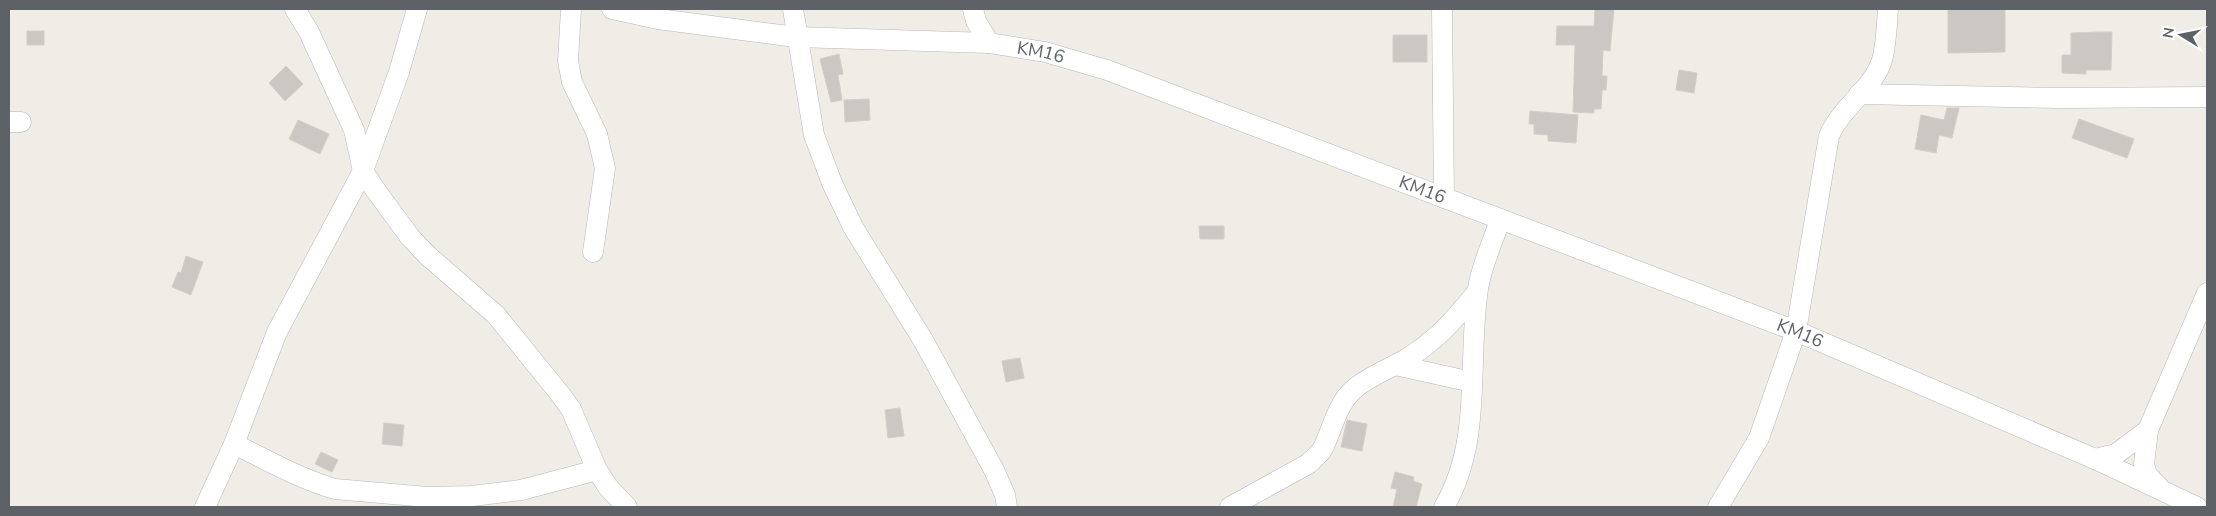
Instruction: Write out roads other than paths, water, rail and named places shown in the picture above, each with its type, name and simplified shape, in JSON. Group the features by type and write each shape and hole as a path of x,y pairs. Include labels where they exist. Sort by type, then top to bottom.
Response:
{"street":[{"path":"295,9 309,32 354,130 363,171 410,237 426,255 496,316 554,387 571,409 597,470 608,487 627,507"},
{"path":"205,507 234,444 278,332 363,171 399,72 417,9"},
{"path":"571,9 568,61 572,82 596,134 605,168 593,252"},
{"name":"KM16","path":"612,9 658,19 796,37 989,43 1045,52 1107,70 1796,331 2095,459 2195,507"},
{"path":"793,9 796,37 814,135 832,183 853,227 924,340 994,470 1007,507"},
{"path":"974,9 976,21 989,43"},
{"path":"1442,9 1444,198"},
{"path":"1718,507 1759,438 1796,331 1829,136 1834,125 1882,62 1888,9"},
{"path":"1858,94 2061,98 2207,97"},
{"path":"1444,507 1452,494 1464,456 1470,423 1477,292 1500,220"},
{"path":"1230,507 1308,464 1323,448 1344,401 1354,390 1424,347 1454,321 1477,292"},
{"path":"2162,490 2147,476 2144,456 2148,430 2207,293"},
{"path":"1395,365 1472,382"},
{"path":"2095,459 2116,454 2148,430"},
{"path":"234,444 306,480 335,489 427,498 504,493 597,470"}]}
